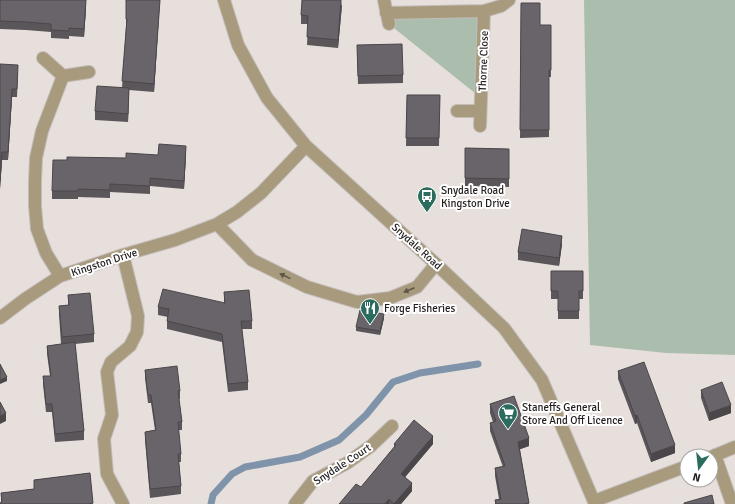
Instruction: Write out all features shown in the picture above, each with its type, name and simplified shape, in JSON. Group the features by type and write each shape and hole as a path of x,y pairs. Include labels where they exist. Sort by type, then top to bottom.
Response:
{"street":[{"name":"Snydale Road","path":"224,0 238,45 249,65 268,98 306,146 504,328 542,380 594,503"},
{"path":"384,0 387,19 484,11 501,6 509,0"},
{"name":"Thorne Close","path":"480,126 484,11"},
{"path":"43,58 63,76"},
{"path":"63,76 89,72"},
{"path":"60,276 46,253 37,229 35,181 36,158 42,131 63,76"},
{"path":"457,111 480,111"},
{"name":"Kingston Drive","path":"0,318 25,299 60,276 123,255 175,240 216,224 237,212 261,193 306,146"},
{"path":"216,224 252,260 307,287 357,302 390,298 416,287 436,264"},
{"path":"123,255 138,316 137,332 130,346 111,362 107,372 112,415 104,439 107,474 123,504"},
{"name":"Snydale Court","path":"295,504 313,481 347,463 371,446 392,426"},
{"path":"719,454 735,447"},
{"path":"594,503 679,469"},
{"path":"719,471 732,504"}],"green space":[{"path":"584,0 735,0 735,355 666,353 590,345"},
{"path":"484,11 481,98 389,24 386,13"}],"building":[{"path":"0,0 86,0 84,29 69,28 69,31 51,30 51,24 0,21"},
{"path":"126,0 160,0 154,84 122,81 127,19"},
{"path":"302,0 341,0 338,40 307,37 308,16 301,15"},
{"path":"521,3 540,3 540,25 551,25 549,130 520,130"},
{"path":"402,44 403,75 358,76 357,45"},
{"path":"0,64 18,65 17,89 12,89 8,152 2,152 0,181"},
{"path":"97,86 129,88 128,114 95,111"},
{"path":"407,95 440,95 439,138 406,138"},
{"path":"159,144 186,146 184,181 150,178 150,186 110,184 110,190 78,189 78,191 52,191 53,160 67,160 67,157 126,158 126,153 158,155"},
{"path":"465,148 509,149 509,179 465,178"},
{"path":"522,229 562,236 559,258 518,252"},
{"path":"551,271 583,271 583,291 579,291 579,311 558,311 558,291 551,291"},
{"path":"163,289 225,303 224,292 249,290 252,321 241,321 248,382 228,384 222,334 167,321 169,309 158,307"},
{"path":"90,293 94,334 62,337 59,306 69,305 68,295"},
{"name":"Forge Fisheries","path":"360,310 384,314 380,331 356,327"},
{"path":"75,342 84,431 55,434 52,404 46,404 43,376 51,376 47,346"},
{"path":"644,362 675,445 651,454 637,415 635,416 618,371"},
{"path":"0,364 7,377 0,380"},
{"path":"177,366 180,391 178,391 182,422 178,422 181,454 178,454 181,486 150,489 145,432 156,430 151,395 148,395 145,370"},
{"path":"722,382 731,405 709,413 701,390"},
{"path":"514,396 529,438 518,442 529,503 496,504 495,500 501,499 495,468 505,466 490,423 496,421 490,404"},
{"path":"0,402 6,413 0,416"},
{"path":"414,420 433,436 401,474 412,483 394,504 389,499 385,504 339,504 356,484 361,487 396,445 394,444"},
{"path":"90,473 93,503 0,504 2,502 1,493 34,489 34,480"},
{"path":"712,495 714,504 684,504 684,503"}],"waterway":[{"path":"211,504 213,495 232,474 245,467 300,457 339,440 366,415 393,382 420,373 478,364"}],"place":[{"name":"Snydale Road Kingston Drive","path":"427,213"},
{"name":"Forge Fisheries","path":"370,325"},
{"name":"Staneffs General Store And Off Licence","path":"508,430"}]}
